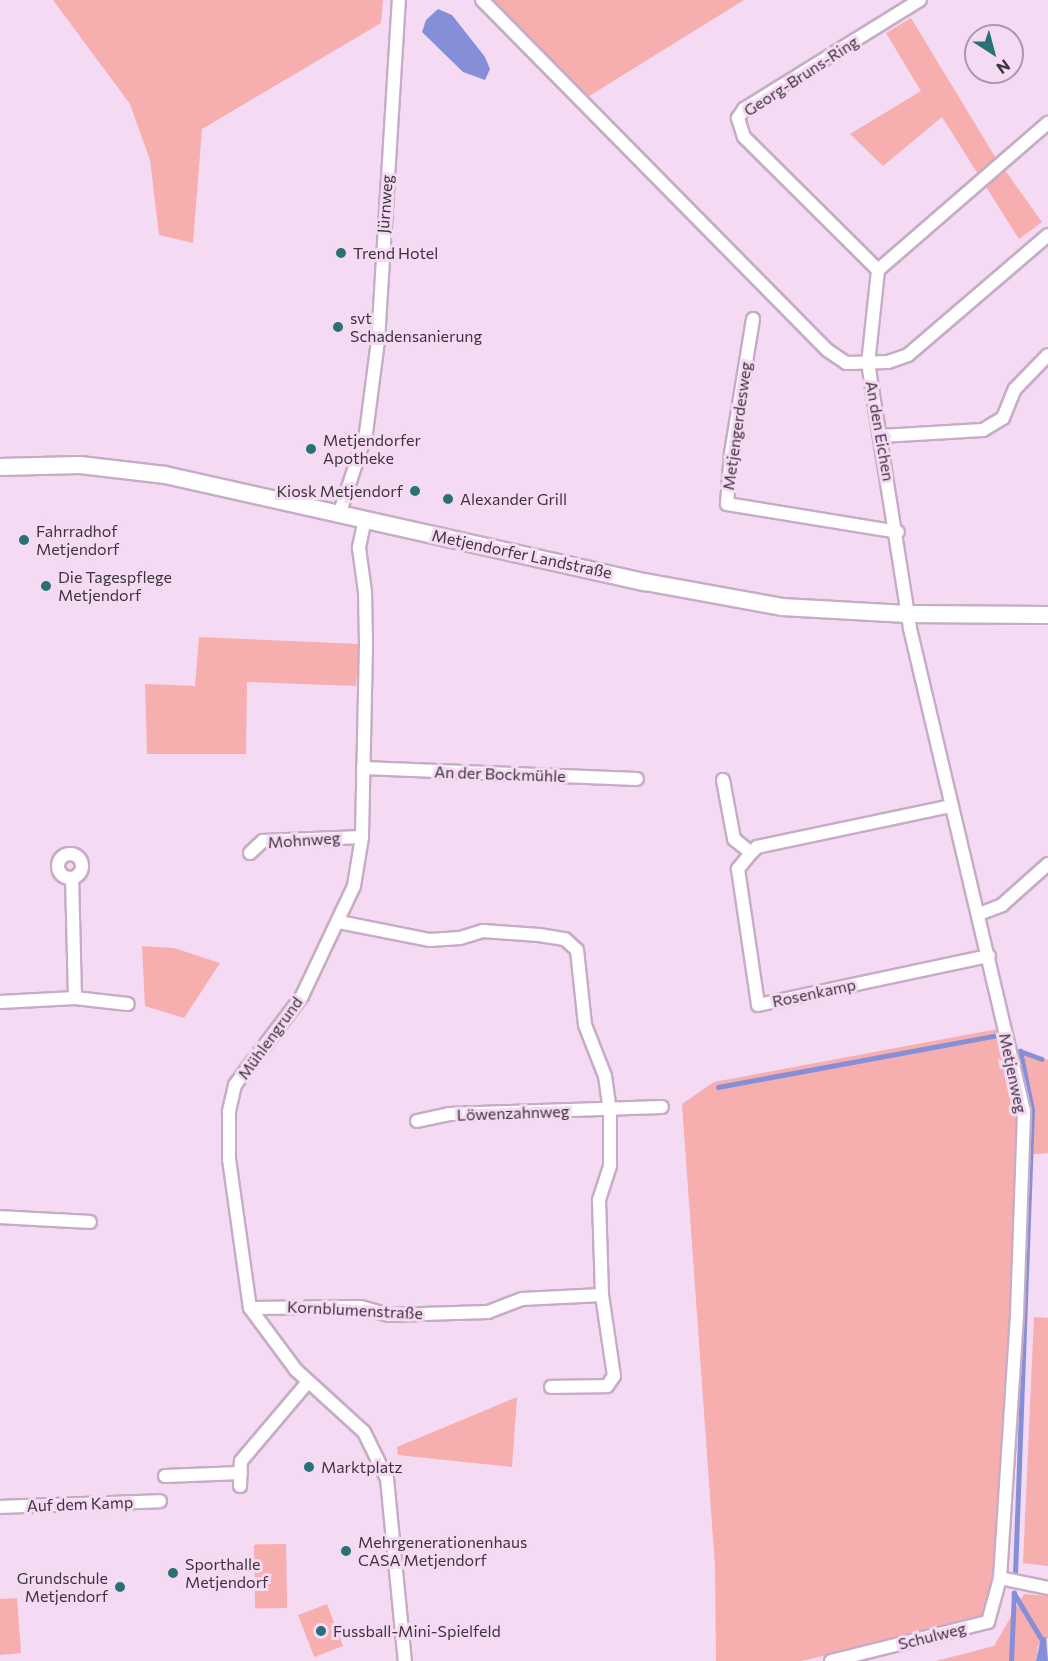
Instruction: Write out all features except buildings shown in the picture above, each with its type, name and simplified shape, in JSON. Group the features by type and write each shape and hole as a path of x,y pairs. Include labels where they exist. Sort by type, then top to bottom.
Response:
{"main road":[{"name":"Metjendorfer Landstraße","path":"0,467 80,465 138,470 340,512 725,598 808,609 907,614 1048,615"}],"street":[{"name":"Jürnweg","path":"340,512 366,433 378,341 399,0"},
{"path":"482,0 827,350 846,363 868,364 878,270 1048,123"},
{"name":"Georg-Bruns-Ring","path":"878,270 744,137 738,118 744,109 920,0"},
{"name":"An den Eichen","path":"907,614 898,532 868,364 908,355 1048,235"},
{"name":"Metjengerdesweg","path":"753,319 734,432 727,504 898,532"},
{"path":"881,436 983,430 1003,418 1015,389 1048,355"},
{"name":"Mühlengrund","path":"250,1308 229,1159 231,1097 245,1069 302,996 339,922 354,886 362,837 365,592 359,548 365,519"},
{"name":"Metjenweg","path":"907,614 1024,1111 1017,1314 1000,1578"},
{"name":"An der Bockmühle","path":"363,768 637,779"},
{"path":"723,780 734,839 751,853 758,847 951,806"},
{"name":"Mohnweg","path":"250,853 263,841 362,837"},
{"name":"Rosenkamp","path":"751,853 738,869 758,1005 989,956"},
{"path":"979,914 1002,905 1048,864"},
{"path":"72,878 75,998"},
{"path":"339,922 430,940 460,938 483,931 565,939 577,951 585,1025 605,1076 610,1110 610,1166 599,1200 602,1295 614,1376 607,1386 551,1387"},
{"path":"0,1002 75,998 128,1004"},
{"path":"610,1110 662,1107"},
{"name":"Löwenzahnweg","path":"417,1121 448,1114 610,1110"},
{"path":"0,1217 90,1222"},
{"name":"Kornblumenstraße","path":"250,1308 361,1307 389,1314 488,1312 522,1299 602,1295"},
{"path":"250,1308 308,1382 364,1432 387,1479 405,1661"},
{"path":"165,1476 240,1479 241,1461 308,1382"},
{"name":"Auf dem Kamp","path":"0,1507 160,1501"},
{"path":"1000,1578 1048,1588"},
{"name":"Schulweg","path":"831,1661 988,1622 1000,1578"}],"shaded area":[{"path":"53,0 383,0 381,23 202,129 193,243 159,235 150,160 130,104"},
{"path":"490,0 744,0 586,98"},
{"path":"911,18 994,155 1042,222 1019,239 942,117 883,166 850,134 921,91 886,33"},
{"path":"199,637 359,644 356,686 247,682 246,754 147,754 145,684 195,686"},
{"path":"142,946 174,948 220,963 184,1018 145,1006"},
{"path":"1003,1028 1007,1046 1048,1060 1048,1153 1023,1155 1000,1578 988,1618 801,1661 716,1661 715,1566 682,1104 714,1082"},
{"path":"1034,1317 1048,1318 1048,1566 1023,1563"},
{"path":"517,1397 512,1467 398,1455 397,1447"},
{"path":"286,1544 287,1608 255,1609 254,1545"},
{"path":"1024,1594 1048,1596 1048,1638 1038,1646 1036,1661 936,1661 994,1646"},
{"path":"17,1598 21,1653 0,1655 0,1599"},
{"name":"Fussball-Mini-Spielfeld","path":"327,1604 343,1646 314,1657 298,1615"}],"water":[{"path":"438,9 452,15 485,57 490,69 485,80 463,72 422,32 426,20"},
{"path":"1046,1637 1048,1661 1036,1661 1041,1638"}],"waterway":[{"path":"718,1087 1004,1034"},
{"path":"1015,1574 1032,1110 1020,1051 1042,1059"},
{"path":"1014,1593 1041,1638"},
{"path":"1011,1661 1014,1593"}],"place":[{"name":"Trend Hotel","path":"341,253"},
{"name":"svt Schadensanierung","path":"338,327"},
{"name":"Metjendorfer Apotheke","path":"311,449"},
{"name":"Kiosk Metjendorf","path":"415,491"},
{"name":"Alexander Grill","path":"448,499"},
{"name":"Fahrradhof Metjendorf","path":"24,540"},
{"name":"Die Tagespflege Metjendorf","path":"46,586"},
{"name":"Marktplatz","path":"309,1467"},
{"name":"Mehrgenerationenhaus CASA Metjendorf","path":"346,1551"},
{"name":"Sporthalle Metjendorf","path":"173,1573"},
{"name":"Grundschule Metjendorf","path":"120,1587"},
{"name":"Fussball-Mini-Spielfeld","path":"321,1631"}]}
